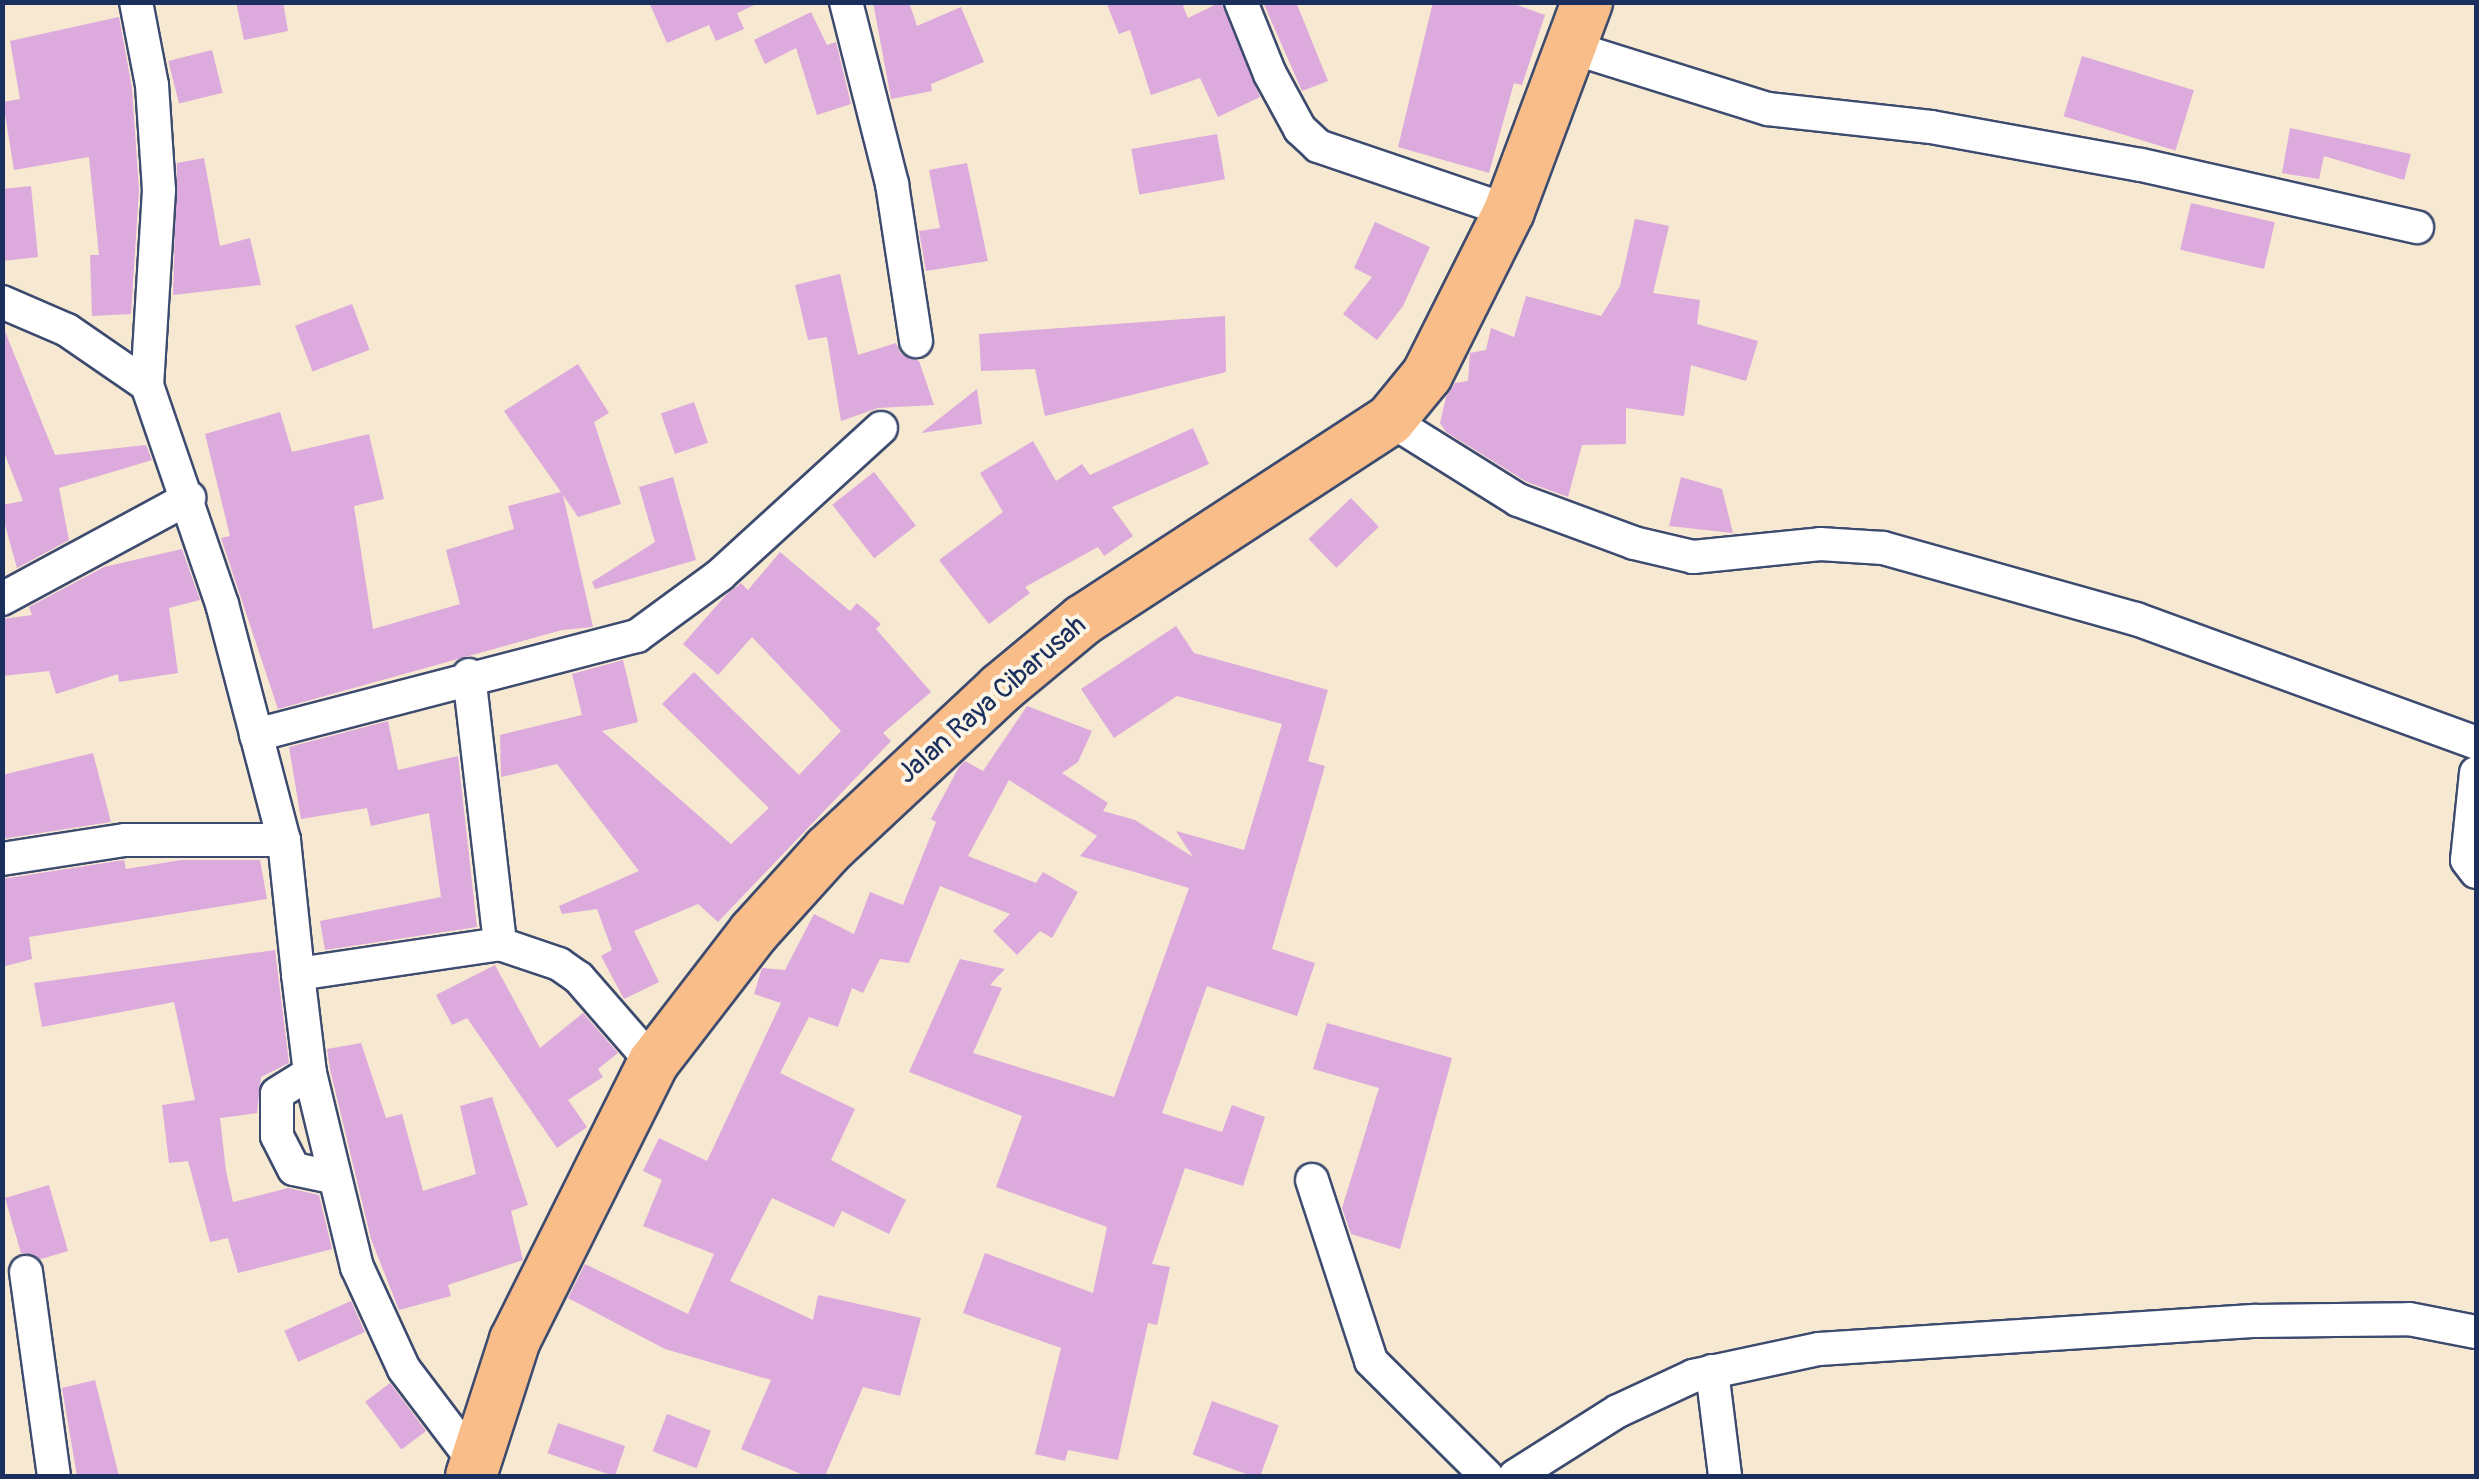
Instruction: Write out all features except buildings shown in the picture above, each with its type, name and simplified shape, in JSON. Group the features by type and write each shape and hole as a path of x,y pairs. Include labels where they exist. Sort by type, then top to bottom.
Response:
{"main road":[{"name":"Jalan Raya Cibarusah","path":"472,1468 515,1340 652,1064 754,932 828,850 1001,688 1084,620 1390,420 1427,375 1510,212 1578,25"}],"street":[{"path":"136,2 152,85 159,190 147,384 189,498 284,840 310,1073 332,1178 381,1327 472,1468"},
{"path":"846,2 892,184 916,341"},
{"path":"1240,2 1278,88 1300,128 1318,146 1510,212"},
{"path":"1578,25 1768,110 1931,128 2103,158 2417,226"},
{"path":"2,302 68,330 147,384"},
{"path":"1390,420 1518,500 1634,543 1694,557 1820,544 1884,548 2136,618 2476,743"},
{"path":"256,735 469,674 637,636 720,575 881,428"},
{"path":"2,599 189,498"},
{"path":"469,674 500,944"},
{"path":"2476,773 2467,860 2476,872"},
{"path":"2,860 125,840 284,840"},
{"path":"298,974 500,944 558,964 578,978 652,1064"},
{"path":"310,1073 277,1094 277,1136 294,1169 332,1178"},
{"path":"1312,1180 1371,1362 1487,1476"},
{"path":"26,1272 54,1476"},
{"path":"1515,1476 1618,1411 1712,1372 1819,1349 2256,1321 2409,1320 2476,1332"},
{"path":"1712,1372 1724,1476"}]}
